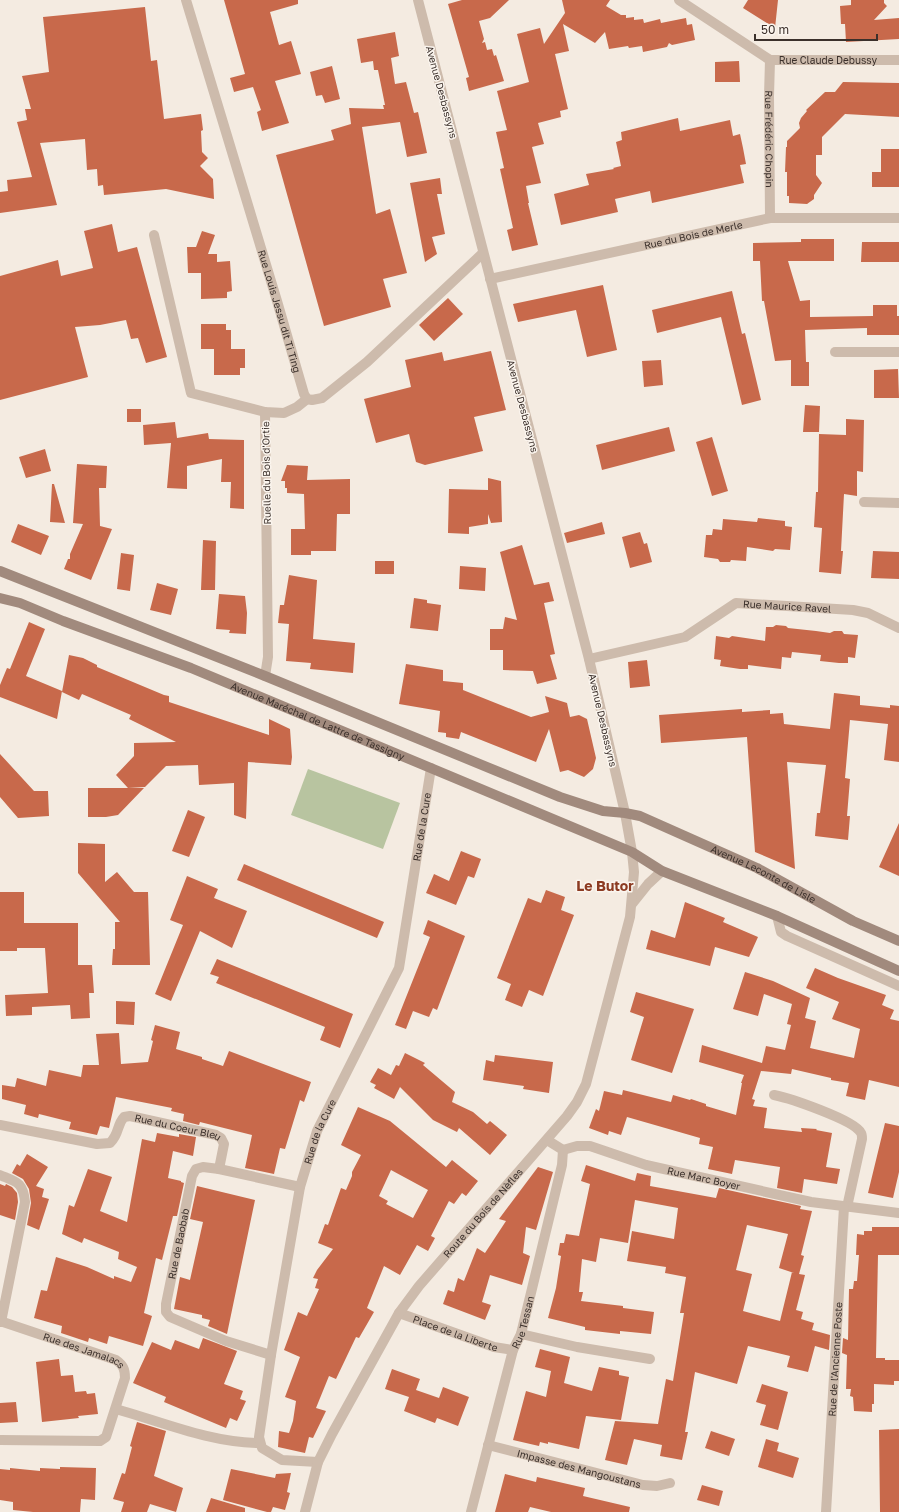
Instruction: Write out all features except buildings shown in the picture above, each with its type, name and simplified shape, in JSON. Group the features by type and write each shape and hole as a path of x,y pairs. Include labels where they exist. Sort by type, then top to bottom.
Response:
{"main road":[{"name":"Avenue Maréchal de Lattre de Tassigny","path":"0,571 265,676 560,798 603,811 625,813"},
{"name":"Avenue Maréchal de Lattre de Tassigny","path":"0,598 20,603 63,621 191,668 632,852"},
{"name":"Avenue Leconte de Lisle","path":"625,813 640,816 757,868 853,921 899,941"},
{"path":"632,852 662,871 777,916 899,971"}],"street":[{"name":"Rue Louis Jessu dit Ti Ting","path":"186,0 304,394 307,399"},
{"name":"Avenue Desbassyns","path":"418,0 589,659 625,813"},
{"name":"Rue Claude Debussy","path":"679,0 770,60 899,60"},
{"name":"Rue Frédéric Chopin","path":"770,60 770,218"},
{"name":"Rue du Bois de Merle","path":"490,279 770,218 899,218"},
{"name":"Ruelle du Bois d'Ortie","path":"154,235 191,393 265,412 268,657 265,676"},
{"path":"265,412 284,413 297,407 307,399 312,400 322,398 367,362 483,253"},
{"path":"835,352 899,352"},
{"path":"864,502 899,503"},
{"name":"Rue Maurice Ravel","path":"589,659 685,637 736,603 854,610 868,613 899,628"},
{"name":"Rue de la Cure","path":"260,1443 259,1437 271,1356 300,1187 317,1131 399,968 431,768"},
{"name":"Route du Bois de Nèfles","path":"305,1512 318,1462 399,1312 419,1286 567,1116 577,1102 586,1084 626,935 632,904 634,872 625,813"},
{"name":"Route du Bois de Nèfles","path":"632,904 648,884 662,871"},
{"path":"777,916 778,926 781,932 787,936 899,986"},
{"path":"774,1095 788,1098 841,1119 858,1129 862,1134 845,1207"},
{"name":"Rue du Coeur Bleu","path":"0,1125 98,1144 110,1144 116,1137 120,1121 124,1117 130,1116 216,1135 222,1138 224,1144 219,1169"},
{"path":"547,1140 563,1150"},
{"name":"Rue Marc Boyer","path":"563,1150 584,1145 590,1146 646,1165 811,1202 899,1213"},
{"name":"Rue Tessan","path":"471,1512 513,1350 521,1334 562,1165 563,1150"},
{"name":"Rue de Baobab","path":"271,1356 226,1341 170,1317 166,1312 166,1304 192,1176 196,1169 203,1166 300,1187"},
{"name":"Rue des Jamalacs","path":"0,1175 18,1183 24,1193 25,1202 1,1321 116,1360 122,1365 125,1372 125,1378 116,1409 106,1437 100,1441 0,1440"},
{"name":"Rue de l'Ancienne Poste","path":"826,1512 845,1207"},
{"name":"Place de la Liberte","path":"399,1312 494,1347 513,1350"},
{"path":"521,1334 577,1347 650,1359"},
{"path":"116,1409 207,1436 248,1443 260,1443 262,1448 282,1460 318,1462"},
{"name":"Impasse des Mangoustans","path":"488,1445 643,1485 657,1486 670,1484"}],"green space":[{"path":"308,769 400,803 383,849 291,815"}],"district":[{"name":"Le Butor","path":"605,885"}]}
